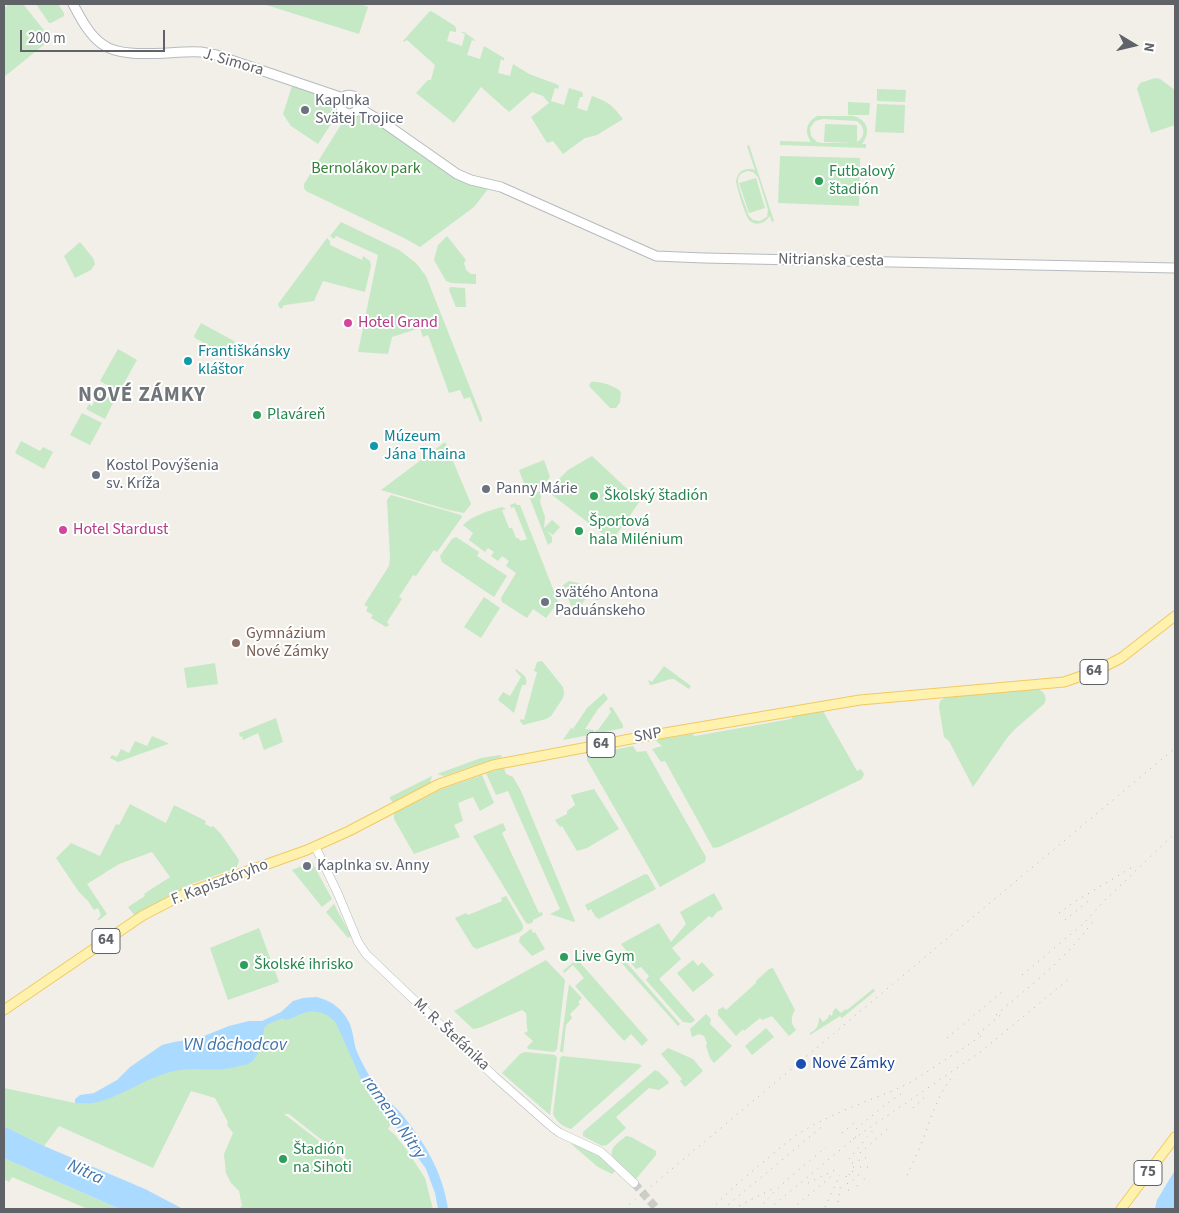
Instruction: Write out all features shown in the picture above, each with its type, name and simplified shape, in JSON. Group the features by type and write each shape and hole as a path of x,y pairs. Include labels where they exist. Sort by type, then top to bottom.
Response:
{"main road":[{"name":"J. Simora","path":"73,4 84,24 101,44 116,51 142,54 202,52 216,55 323,91 342,102"},
{"path":"347,96 354,97 357,99 357,109 350,114 346,113 342,111 342,102 347,96"},
{"name":"Nitrianska cesta","path":"357,109 380,120 456,174 471,180 501,187 664,258 1175,268"},
{"name":"SNP","path":"316,846 439,784 492,765 852,701 1064,682 1113,663 1175,616"},
{"name":"F. Kapisztóryho","path":"4,1010 142,916 186,893 316,846"},
{"name":"75","path":"1121,1209 1175,1137"}],"street":[{"name":"M. R. Štefánika","path":"316,846 358,942 366,954 495,1077 553,1128 601,1152 634,1183"}],"green space":[{"path":"9,4 23,4 51,39 4,77 4,8"},
{"path":"36,4 58,4 64,16 49,23"},
{"path":"263,4 361,4 368,7 359,34"},
{"path":"431,11 455,26 456,32 450,31 447,41 462,46 465,34 461,32 464,32 475,40 472,40 467,55 480,59 484,46 504,58 504,61 501,59 498,73 510,76 513,64 529,74 559,86 558,89 555,88 551,101 564,105 569,88 582,92 583,97 580,97 577,108 587,111 592,96 610,104 623,119 597,135 585,138 563,154 553,141 547,143 531,117 549,103 543,96 532,92 509,112 481,87 454,123 416,93 428,80 431,80 435,65 407,40 403,41"},
{"path":"1155,78 1160,79 1175,90 1175,125 1151,133 1137,89 1140,83"},
{"path":"292,86 326,96 335,103 337,115 318,144 291,126 283,114"},
{"path":"877,89 906,90 905,102 877,101"},
{"path":"848,102 870,103 869,115 848,115"},
{"path":"877,104 905,105 904,133 875,132"},
{"name":"Bernolákov park","path":"362,115 368,116 454,176 488,189 474,207 420,247 306,191 304,184 342,123"},
{"path":"817,116 853,116 862,120 867,131 862,144 866,144 866,148 780,145 780,141 811,142 807,135 807,127 813,118","holes":["823,119 857,121 862,126 863,132 862,137 857,142 857,125 825,124 824,142 854,143 822,143 817,142 811,136 810,128 815,121"]},
{"path":"749,145 774,221 772,222 770,216 766,221 757,224 749,220 741,201 736,181 737,177 743,170 755,170 747,146","holes":["747,171 753,172 758,177 768,210 767,217 760,221 753,220 749,216 738,182 738,177 741,174"]},
{"name":"Futbalový štadión","path":"780,156 860,158 859,206 778,203"},
{"path":"756,178 765,208 749,213 739,183"},
{"path":"341,222 399,250 416,263 426,276 482,421 480,422 470,397 464,399 460,390 449,393 428,335 423,337 420,328 392,337 388,354 358,352 378,255 336,236 334,239 330,236"},
{"path":"447,236 466,260 464,263 466,270 471,274 476,274 476,284 446,281 434,260 438,245"},
{"path":"327,238 330,241 330,245 362,260 363,256 370,261 371,266 365,292 323,281 314,301 285,305 282,309 278,304"},
{"path":"80,242 93,258 95,264 91,270 75,278 64,256"},
{"path":"450,287 465,288 466,307 456,307 449,290"},
{"path":"201,323 234,341 235,343 228,356 195,338 194,336"},
{"path":"118,349 137,360 119,392 100,381"},
{"path":"591,382 607,384 621,392 620,402 616,408 610,408 589,386"},
{"path":"98,387 116,397 105,419 86,409 89,404 92,406 98,394 95,392"},
{"path":"82,413 102,423 90,445 70,435"},
{"path":"21,441 40,451 43,447 53,452 44,469 15,453"},
{"path":"445,442 471,504 464,513 381,490"},
{"name":"Školský štadión","path":"592,456 640,501 612,541 547,491 568,470"},
{"path":"544,460 550,477 543,485 527,491 519,470"},
{"path":"540,491 540,502 545,517 544,528 552,520 560,527 553,535 547,531 552,537 552,542 548,545 529,496"},
{"path":"391,495 461,515 462,517 437,552 434,550 416,576 413,575 399,597 402,599 387,622 389,625 386,627 371,618 373,615 366,611 368,607 364,605 389,566 387,500"},
{"path":"515,503 520,505 559,604 556,605 546,618 533,609 527,618 502,602 501,598 516,573 506,566 509,561 502,556 498,561 491,556 494,552 488,548 485,552 469,540 473,533 463,525 476,516 502,507 506,509 502,510 509,528 512,528 516,538 521,541 527,539 514,507 511,508 510,505"},
{"path":"456,537 479,552 477,556 507,576 494,597 442,562 440,556 452,539"},
{"path":"569,581 578,583 601,599 597,600 589,595 574,613 563,585"},
{"path":"484,597 500,608 481,638 464,627"},
{"path":"542,661 563,687 563,698 551,716 523,725 520,721 521,719 524,720 537,672 534,671 537,662"},
{"path":"215,663 218,684 187,688 184,668"},
{"path":"664,666 691,686 689,689 674,679 650,685 648,680 652,682"},
{"path":"516,669 524,676 526,685 522,685 514,713 498,700 503,692 510,696 521,677"},
{"path":"1037,689 1045,695 1044,704 1007,738 973,787 949,741 944,737 939,707 940,701 946,697"},
{"path":"604,693 608,699 598,709 585,729 594,730 594,734 563,740 587,708"},
{"path":"612,707 623,728 595,734 596,730 598,730 611,712 609,708"},
{"path":"823,711 857,771 861,769 864,774 862,779 719,847 713,848 665,761 661,762 652,749 662,746 655,740 692,734 695,736 791,719 794,716"},
{"path":"276,718 283,742 264,750 258,733 243,740 242,736 240,737 239,733"},
{"path":"152,736 168,744 118,762 110,758 112,755 117,757 121,749 129,753 135,741 147,746"},
{"path":"633,746 637,752 646,751 706,857 705,862 660,887 587,760 587,755"},
{"path":"500,755 502,757 444,776 437,774 481,758"},
{"path":"504,768 506,774 513,777 521,791 574,922 550,914 560,909 508,791 496,795 486,773"},
{"path":"482,775 494,803 480,811 473,797 458,803 463,821 454,825 460,837 414,854 394,819 394,813 442,789"},
{"path":"432,776 430,783 393,802 390,799 390,797"},
{"path":"594,789 619,829 587,848 577,851 562,826 560,827 555,820 567,814 567,811 575,805 571,795"},
{"path":"130,804 166,823 174,805 206,821 205,824 213,826 221,834 239,860 236,868 186,886 186,888 135,916 128,907 170,877 152,852 119,864 87,884 107,914 97,920 101,915 98,908 94,910 56,858 71,843 100,856 116,824 119,825"},
{"path":"503,823 506,830 502,833 539,913 542,912 543,915 529,924 526,923 473,836"},
{"path":"312,862 332,899 322,907 292,870"},
{"path":"645,874 648,875 656,889 599,919 591,909 588,911 585,905"},
{"path":"714,893 723,909 712,918 709,916 672,948 681,959 659,979 695,1020 691,1023 683,1022 646,980 649,976 641,967 636,969 626,957 629,954 621,944 659,923 671,942 686,924 680,912"},
{"path":"506,896 523,925 523,929 520,932 477,949 473,947 455,918 466,913 468,915 502,901 501,898"},
{"path":"334,904 351,936 348,938 326,912"},
{"name":"Školské ihrisko","path":"259,928 279,982 228,1000 210,948"},
{"path":"531,929 533,933 535,932 545,949 532,956 519,942 520,937"},
{"path":"620,955 680,1024 678,1026 617,958"},
{"path":"577,959 648,1040 642,1046 631,1034 624,1041 575,986 584,978 573,965 564,973 563,971"},
{"path":"546,960 565,980 557,1049 554,1052 528,1049 527,1047 533,1041 524,1033 528,1031 526,1013 522,1010 473,1029 454,1011"},
{"path":"693,960 698,966 702,962 714,975 693,992 677,973"},
{"path":"773,968 795,1010 792,1020 796,1030 789,1036 772,1016 762,1020 760,1018 736,1036 718,1015 718,1010 723,1007 726,1010 769,969"},
{"path":"569,984 582,998 578,1002 580,1004 570,1014 572,1018 566,1025 563,1053 560,1051"},
{"path":"873,989 875,991 842,1018 840,1016 810,1035 817,1027 819,1017 823,1022 828,1018 829,1014 832,1016 836,1008 841,1013 847,1010"},
{"path":"319,1009 332,1013 367,1080 396,1116 388,1129 406,1149 425,1178 433,1209 239,1209 242,1206 239,1191 231,1183 226,1173 224,1154 233,1133 227,1125 228,1122 215,1098 191,1091 153,1168 59,1126 44,1146 4,1126 4,1088 75,1103 292,1012","holes":["284,1114 289,1114 344,1155 348,1163"]},
{"path":"706,1014 711,1019 710,1024 732,1046 714,1063 710,1058 704,1036 699,1034 692,1037 690,1029"},
{"path":"766,1028 774,1037 752,1055 745,1046"},
{"path":"668,1048 693,1059 703,1071 685,1087 680,1081 682,1079 661,1054"},
{"path":"525,1052 555,1055 557,1058 550,1115 502,1073 520,1054"},
{"path":"562,1056 639,1064 642,1066 571,1129 560,1123 553,1114 560,1058"},
{"path":"655,1070 669,1083 659,1090 649,1088 616,1117 626,1128 607,1145 602,1146 583,1136 583,1132"},
{"path":"626,1136 656,1151 656,1155 636,1179 612,1156 614,1147"},
{"path":"570,1143 599,1156 615,1168 615,1171 612,1174 598,1167"},
{"path":"4,1158 120,1209 88,1209 12,1177 9,1182 4,1179"}],"water":[{"name":"VN dôchodcov","path":"317,997 334,1005 347,1018 357,1052 371,1079 380,1092 408,1122 431,1157 442,1182 448,1209 438,1209 435,1193 426,1169 393,1122 382,1112 362,1081 336,1023 322,1013 309,1012 285,1020 283,1018 268,1024 264,1028 259,1052 250,1063 223,1069 174,1071 154,1077 108,1099 93,1103 75,1103 75,1099 80,1095 94,1093 117,1080 130,1067 162,1045 199,1038 229,1026 249,1021 262,1021 281,1012 293,1001"},
{"name":"Nitra","path":"4,1126 44,1146 145,1189 183,1209 120,1209 8,1160 4,1158"},
{"path":"1175,1170 1175,1209 1155,1209 1157,1200"}],"tunnel":[{"path":"634,1183 657,1209"}],"railway":[{"path":"624,1209 1175,748"},
{"path":"1022,975 1083,924 1104,901 1172,836"},
{"path":"1059,913 1131,868"},
{"path":"1065,920 1091,899"},
{"path":"996,1015 1060,959 1094,920"},
{"path":"853,1139 979,1053 1070,978"},
{"path":"947,1038 1004,990"},
{"path":"978,1034 1004,1012"},
{"path":"711,1209 736,1185 798,1134 842,1111 913,1081 985,1033"},
{"path":"907,1175 939,1098 955,1074"},
{"path":"856,1129 905,1091"},
{"path":"913,1108 927,1095"},
{"path":"842,1133 858,1120"},
{"path":"723,1209 825,1124"},
{"path":"860,1153 890,1127"},
{"path":"849,1159 874,1129"},
{"path":"769,1209 857,1136"},
{"path":"759,1209 782,1184 826,1147"},
{"path":"852,1163 868,1157"},
{"path":"853,1167 869,1167"},
{"path":"808,1183 835,1170"},
{"path":"852,1171 866,1180"},
{"path":"792,1209 834,1174"},
{"path":"849,1174 859,1188"},
{"path":"825,1207 840,1175"},
{"path":"846,1176 849,1192"},
{"path":"837,1209 841,1182"},
{"path":"733,1209 774,1188"}],"place":[{"name":"Kaplnka Svätej Trojice","path":"305,110"},
{"name":"Futbalový štadión","path":"819,181"},
{"name":"Hotel Grand","path":"348,323"},
{"name":"Františkánsky kláštor","path":"188,361"},
{"name":"Plaváreň","path":"257,415"},
{"name":"Múzeum Jána Thaina","path":"374,446"},
{"name":"Kostol Povýšenia sv. Kríža","path":"96,475"},
{"name":"Panny Márie","path":"486,489"},
{"name":"Školský štadión","path":"594,496"},
{"name":"Hotel Stardust","path":"63,530"},
{"name":"Športová hala Milénium","path":"579,531"},
{"name":"svätého Antona Paduánskeho","path":"545,602"},
{"name":"Gymnázium Nové Zámky","path":"236,643"},
{"name":"Kaplnka sv. Anny","path":"307,866"},
{"name":"Live Gym","path":"564,957"},
{"name":"Školské ihrisko","path":"244,965"},
{"name":"Nové Zámky","path":"801,1064"},
{"name":"Štadión na Sihoti","path":"283,1159"}],"district":[{"name":"NOVÉ ZÁMKY","path":"142,396"}],"water label":[{"name":"rameno Nitry","path":"393,1118"}]}
